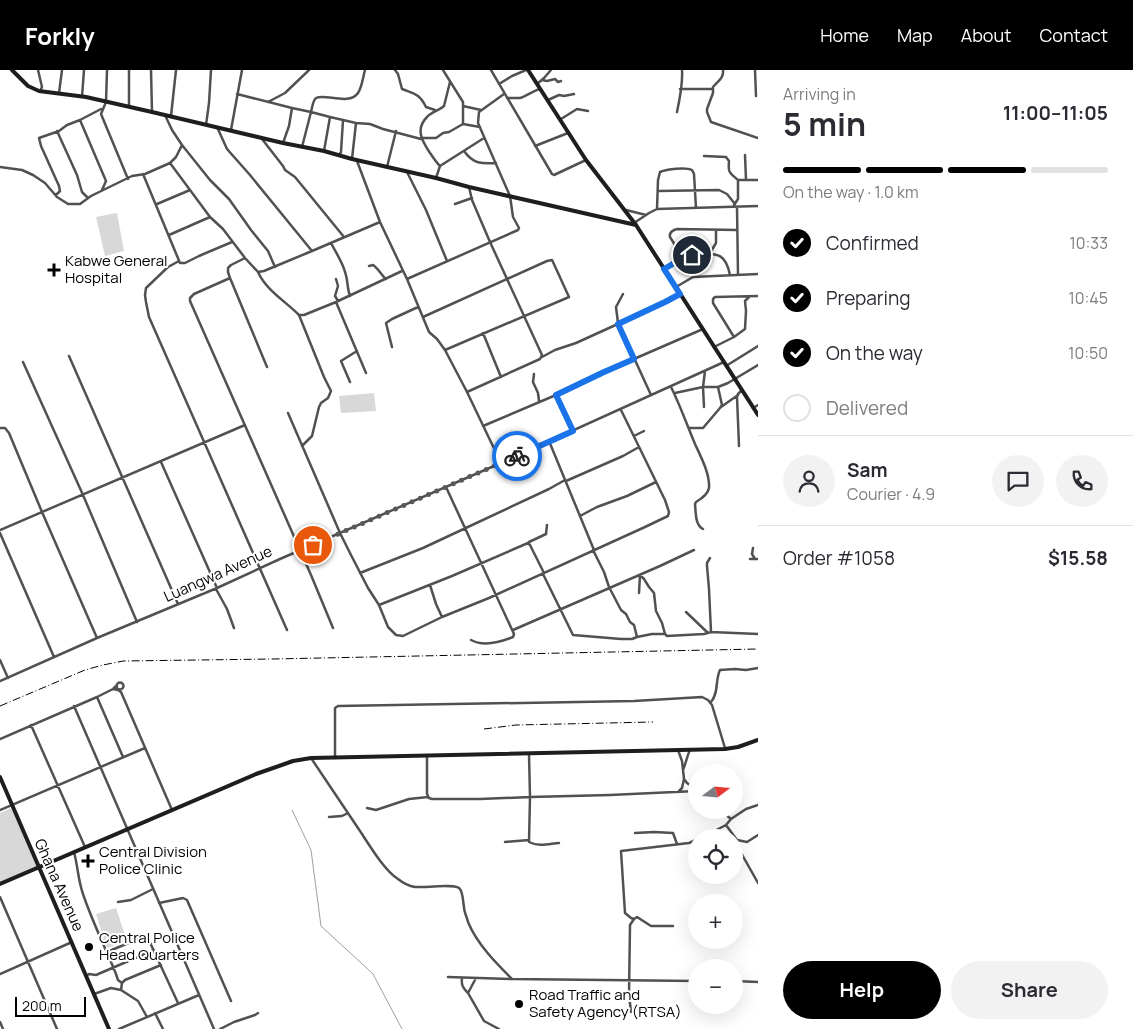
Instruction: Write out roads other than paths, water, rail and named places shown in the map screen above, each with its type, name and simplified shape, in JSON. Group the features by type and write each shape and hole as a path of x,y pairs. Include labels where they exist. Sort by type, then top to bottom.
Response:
{"main road":[{"path":"12,70 28,86 40,91 82,97 170,116 324,151 354,160 469,187 635,224"},
{"path":"527,70 586,160 635,224 758,415"},
{"path":"0,884 172,810 293,761 311,758 725,749 758,740"},
{"name":"Ghana Avenue","path":"0,777 109,1029"}],"street":[{"path":"38,70 42,87 40,91"},
{"path":"59,94 62,70"},
{"path":"82,97 84,70"},
{"path":"107,70 106,102 101,114 128,179"},
{"path":"129,70 129,107"},
{"path":"151,70 152,112"},
{"path":"170,116 176,70"},
{"path":"206,125 211,70"},
{"path":"231,131 242,70"},
{"path":"266,102 285,93 309,70"},
{"path":"302,147 314,100 322,97 346,99 356,95 360,89 365,70"},
{"path":"395,70 398,74 402,90 413,92 423,100 426,107 436,110"},
{"path":"443,70 463,102 463,124"},
{"path":"491,70 552,175 586,160"},
{"path":"498,84 527,70"},
{"path":"536,84 551,70"},
{"path":"677,112 682,85 682,70"},
{"path":"723,70 722,78 714,86 707,112 710,122 758,138"},
{"path":"754,70 756,96"},
{"path":"542,80 547,82 555,79 558,82 561,81"},
{"path":"440,166 423,144 421,138 422,128 426,118 436,110 441,109 446,103 450,82"},
{"path":"506,98 520,98 540,89"},
{"path":"680,89 713,89"},
{"path":"237,94 356,123 370,124 421,138 436,138 463,124 480,127"},
{"path":"407,279 518,230 519,228 513,217 510,196 484,138 478,116 479,112 504,94"},
{"path":"547,100 559,95 574,94"},
{"path":"463,106 482,110"},
{"path":"283,143 289,126 292,108"},
{"path":"56,196 60,189 39,138 103,109"},
{"path":"559,120 577,109 588,111"},
{"path":"165,115 182,145 205,174 229,199 268,251 275,267"},
{"path":"324,151 330,117"},
{"path":"80,120 106,181 101,192"},
{"path":"339,155 341,152 343,120"},
{"path":"356,123 354,160 380,222 430,332 445,350 468,392 501,463"},
{"path":"217,127 227,149 312,251"},
{"path":"57,131 78,175 82,192 88,198"},
{"path":"388,167 396,131"},
{"path":"535,146 568,133"},
{"path":"261,137 285,170 295,176 344,237"},
{"path":"436,178 440,166 484,138"},
{"path":"0,167 22,170 33,175 68,204 80,204 132,176 143,174 170,163 176,157 182,145"},
{"path":"464,152 468,158 482,164 496,163"},
{"path":"745,155 746,180"},
{"path":"704,156 726,157 729,161 728,170 738,180 758,180"},
{"path":"170,163 210,216 258,272 270,290 299,315 331,391 328,398 319,407 312,436 302,446"},
{"path":"657,209 660,172 689,168 693,171 696,208"},
{"path":"407,172 426,210 447,261"},
{"path":"143,174 180,263 185,263 232,242"},
{"path":"738,180 738,199 735,206 738,275"},
{"path":"469,187 490,242 542,357"},
{"path":"156,204 190,190"},
{"path":"658,190 719,190 735,206"},
{"path":"455,204 472,198"},
{"path":"635,224 646,214 657,209 758,206"},
{"path":"624,210 646,214"},
{"path":"169,235 210,216"},
{"path":"258,272 275,267 380,222"},
{"path":"683,258 670,237 672,231 677,229 737,230"},
{"path":"710,253 716,244 716,231"},
{"path":"331,243 342,263 350,296"},
{"path":"664,269 683,258 710,253 719,255 724,259 730,275"},
{"path":"245,258 231,265 228,268 228,272 267,367"},
{"path":"178,260 146,288 145,295 149,317 287,630"},
{"path":"423,318 506,279 552,260 569,296 445,350"},
{"path":"369,266 376,266 381,275 386,279"},
{"path":"299,315 307,314 350,296 402,271"},
{"path":"676,287 693,277 758,274"},
{"path":"230,278 194,294 190,301 333,628"},
{"path":"336,279 338,286 335,296 366,373"},
{"path":"623,294 616,307 618,324 651,396"},
{"path":"468,392 555,350 576,343 680,294"},
{"path":"714,347 745,329 746,301 750,296"},
{"path":"734,337 713,303 713,299 715,297 758,296"},
{"path":"392,347 386,323 418,308"},
{"path":"483,426 703,329"},
{"path":"483,333 501,377"},
{"name":"Luangwa Avenue","path":"0,681 549,442 671,386 725,364 758,346"},
{"path":"350,382 341,361 357,351"},
{"path":"69,356 178,604"},
{"path":"23,362 83,495 137,622"},
{"path":"674,393 703,387 718,387 735,380 758,365"},
{"path":"704,407 703,387 705,371"},
{"path":"534,374 533,382 538,393 539,402"},
{"path":"671,386 702,458 709,488 708,492 695,504 697,523 703,529"},
{"path":"718,387 722,402 720,407"},
{"path":"689,428 703,428 720,407 738,395 742,390"},
{"path":"556,395 573,431"},
{"path":"738,395 739,446"},
{"path":"753,408 758,405"},
{"path":"288,413 340,533 368,588 379,605 388,628 399,636 403,636 668,516 669,512 656,482 621,409"},
{"path":"54,657 0,532 42,512 245,425"},
{"path":"0,428 7,430 97,638"},
{"path":"634,436 644,431"},
{"path":"549,442 609,587 621,610 634,625 637,636"},
{"path":"360,573 423,548 639,447"},
{"path":"161,462 234,628"},
{"path":"580,516 656,482"},
{"path":"446,487 514,636 497,643 477,643 472,640"},
{"path":"379,605 528,543 546,534 547,526"},
{"path":"528,543 573,635 632,639 637,636 652,634 665,634 669,636 709,633 758,634"},
{"path":"750,560 756,559 752,554 753,548"},
{"path":"512,630 694,550"},
{"path":"709,633 710,589 707,563 710,558"},
{"path":"639,593 640,575"},
{"path":"640,575 654,593 656,611 665,634"},
{"path":"430,585 442,617"},
{"path":"686,612 709,633"},
{"path":"0,660 8,678"},
{"path":"710,702 714,698 720,670 758,668"},
{"path":"0,738 97,696 118,689 123,685 122,683 118,683 118,689 172,810"},
{"path":"97,696 123,758"},
{"path":"336,758 334,711 338,706 627,701 702,697 710,702 714,710 725,749"},
{"path":"74,706 214,1029"},
{"path":"31,725 85,847"},
{"path":"0,810 145,748"},
{"path":"677,792 682,788 684,779 682,761 678,750"},
{"path":"683,771 690,750"},
{"path":"529,754 529,842 541,845 559,843"},
{"path":"426,756 427,794 429,797"},
{"path":"311,758 391,874 404,884 414,887 457,886 460,888 464,910 476,937 512,979"},
{"path":"684,779 688,784"},
{"path":"367,808 376,810 409,799 429,797 432,799 480,799 688,791"},
{"path":"743,811 758,804"},
{"path":"330,817 342,816 348,812"},
{"path":"718,829 726,825 731,819"},
{"path":"726,825 737,840 740,841 747,842 758,835"},
{"path":"635,833 673,833 677,844"},
{"path":"505,842 529,840"},
{"path":"673,926 651,926 637,917 634,919 625,913 621,851 688,843"},
{"path":"74,852 78,879 83,894 118,980 122,983"},
{"path":"743,856 758,883"},
{"path":"118,902 131,900 153,889"},
{"path":"0,898 57,1029"},
{"path":"160,903 183,898 186,900 231,1001"},
{"path":"630,1012 630,925 634,919"},
{"path":"107,952 146,936 148,937 178,1003"},
{"path":"0,974 72,942"},
{"path":"86,976 96,974 154,950"},
{"path":"120,990 125,980 161,965"},
{"path":"448,978 688,981"},
{"path":"462,978 463,988 468,993 484,1021 498,1029"},
{"path":"468,993 476,978"},
{"path":"743,982 758,982"},
{"path":"94,994 111,988 120,990 138,1001 146,1017"},
{"path":"119,1029 199,995"},
{"path":"220,1029 255,1015 258,1012"},
{"path":"155,1013 162,1029"},
{"path":"0,1022 3,1029"}],"waterway":[{"path":"292,810 311,850 321,926 373,974 402,1029"}],"railway":[{"path":"0,706 85,670 123,661 758,649"},
{"path":"484,729 516,725 653,722"}],"place":[{"name":"Kabwe General Hospital","path":"54,270"},
{"name":"Central Division Police Clinic","path":"88,861"},
{"name":"Central Police Head Quarters","path":"89,947"},
{"name":"Road Traffic and Safety Agency (RTSA)","path":"519,1004"}]}
